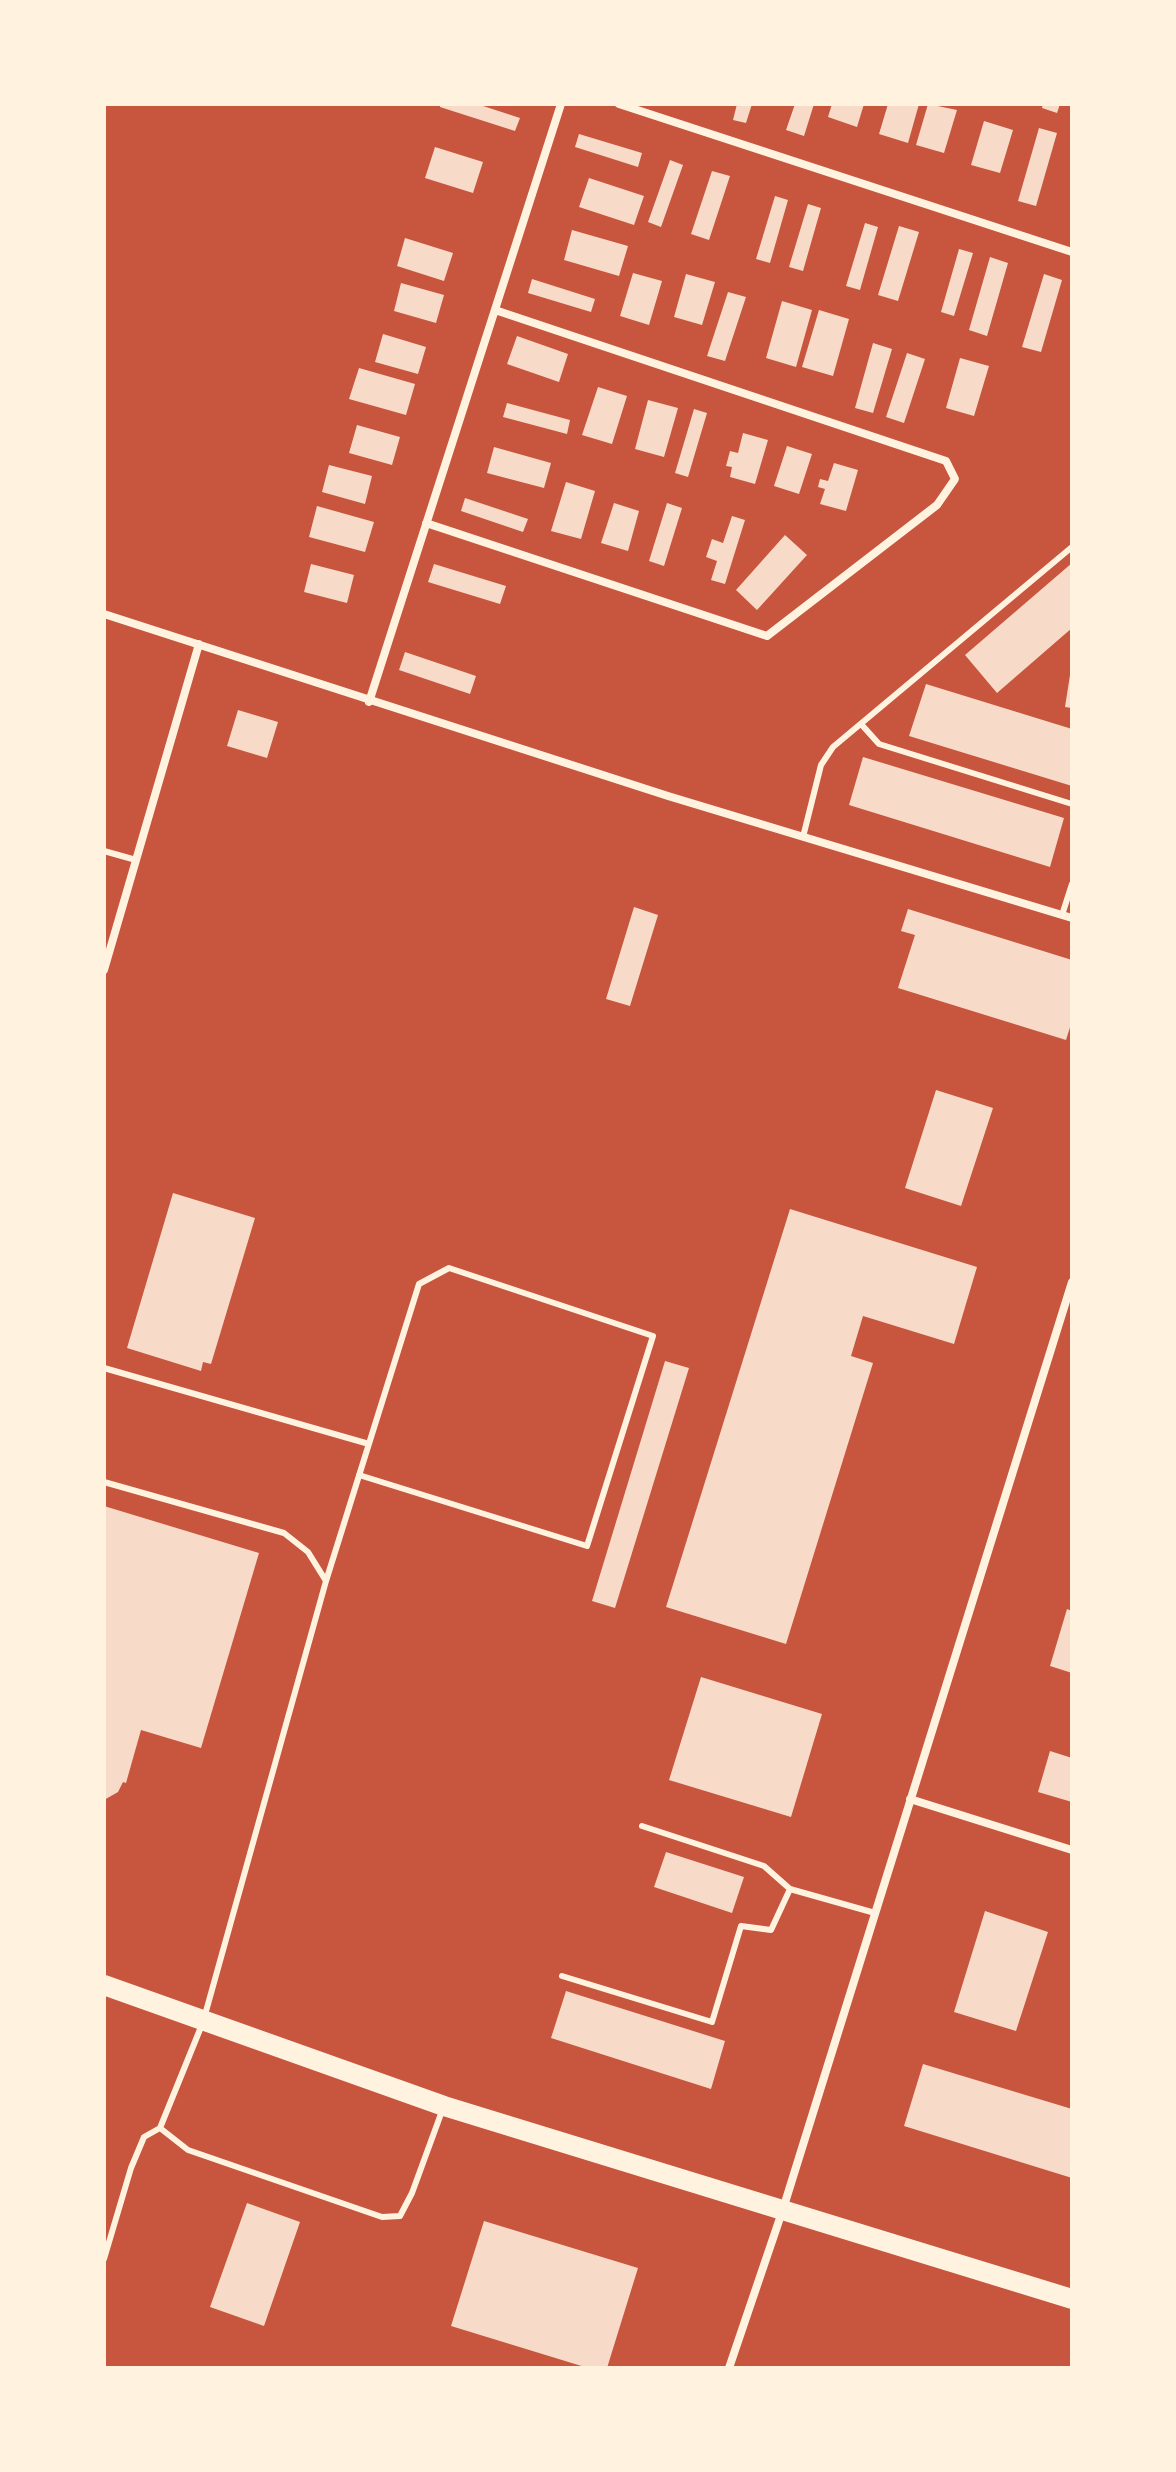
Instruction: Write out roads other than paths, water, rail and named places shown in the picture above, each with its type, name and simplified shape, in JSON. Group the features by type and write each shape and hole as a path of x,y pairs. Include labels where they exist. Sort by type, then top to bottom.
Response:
{"main road":[{"path":"104,1985 444,2106 1072,2299"}],"street":[{"path":"369,702 561,104"},
{"path":"619,104 1072,252"},
{"path":"426,523 767,636 937,505 955,479 946,461 495,310"},
{"path":"104,614 369,702 1072,918"},
{"path":"104,970 199,644"},
{"path":"729,2368 783,2209 1072,1282"},
{"path":"910,1799 1072,1850"}],"lane":[{"path":"803,837 821,765 833,747 1072,547"},
{"path":"861,724 879,744 1072,804"},
{"path":"104,851 136,860"},
{"path":"1062,915 1072,884"},
{"path":"104,2259 131,2168 144,2137 160,2128 203,2022 326,1581 359,1475 419,1284 449,1268 653,1336 587,1546 359,1475"},
{"path":"104,1368 369,1444"},
{"path":"104,1482 284,1533 308,1552 326,1581"},
{"path":"642,1826 764,1866 790,1889 875,1913"},
{"path":"562,1976 712,2022 741,1926 771,1930 790,1889"},
{"path":"160,2128 188,2150 382,2217 400,2216 412,2193 444,2106"}]}
